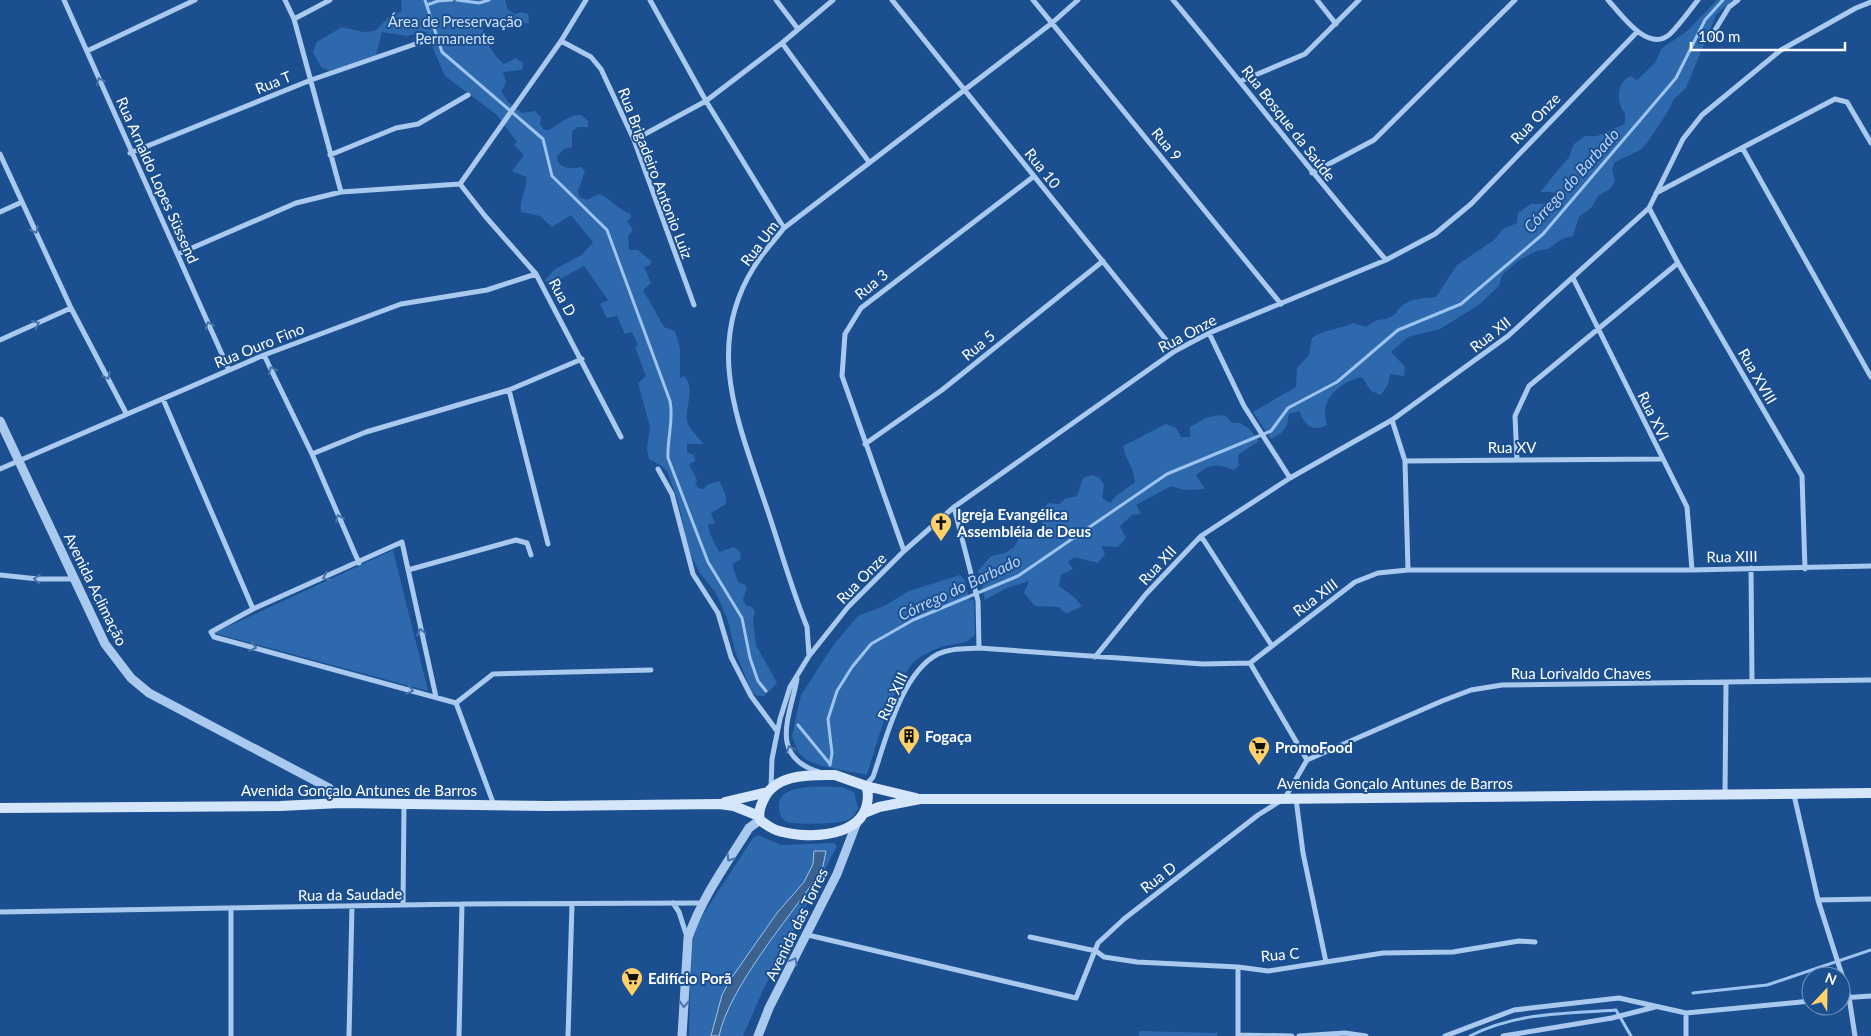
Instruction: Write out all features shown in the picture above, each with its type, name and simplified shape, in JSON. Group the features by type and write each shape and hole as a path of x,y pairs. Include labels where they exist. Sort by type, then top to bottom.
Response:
{"main road":[{"name":"Avenida Gonçalo Antunes de Barros","path":"719,804 769,790 794,778 828,775 845,777 866,786 920,799"},
{"path":"864,813 868,796 866,786"},
{"path":"759,818 769,790"},
{"name":"Avenida Gonçalo Antunes de Barros","path":"0,808 280,806 341,803 404,805 719,804 734,806 759,818 775,830 807,834 837,832 856,822 864,813 879,806 920,799 1794,795 1871,793"}],"street":[{"name":"Rua Arnaldo Lopes Süssend","path":"64,0 130,153 178,254 229,370"},
{"path":"87,50 195,0"},
{"path":"285,0 294,19 341,192"},
{"path":"294,19 330,0"},
{"path":"178,254 296,203 341,192 460,184 561,41 586,0"},
{"path":"650,0 706,101 784,228"},
{"path":"776,0 798,29"},
{"path":"634,140 706,101 782,43 833,0"},
{"name":"Rua 10","path":"892,0 965,88 1033,177 1175,351"},
{"name":"Rua 9","path":"1033,0 1281,304"},
{"name":"Rua Um","path":"809,656 807,627 736,416 727,365 731,328 740,297 753,268 784,228 1052,23 1078,0"},
{"name":"Rua Bosque da Saúde","path":"1173,0 1241,81 1312,173 1386,260"},
{"path":"1317,0 1336,24"},
{"path":"1241,81 1304,54 1359,0"},
{"path":"1312,173 1374,140 1515,0"},
{"path":"1608,0 1637,32 1650,38 1660,38 1669,35 1698,0"},
{"path":"1709,40 1729,7 1738,0"},
{"name":"Rua XII","path":"1096,657 1146,594 1201,536 1290,478 1392,420 1508,336 1649,208 1684,139 1702,115 1781,50 1856,8 1871,2"},
{"name":"Rua Onze","path":"769,790 770,770 777,731 790,687 809,656 848,607 904,551 954,507 1175,351 1209,333 1386,260 1435,234 1471,204 1637,32"},
{"name":"Rua T","path":"130,153 311,80 427,40"},
{"name":"Rua Brigadeiro Antonio Luiz","path":"561,41 591,56 602,70 634,140 694,304"},
{"path":"782,43 870,162"},
{"path":"330,155 396,128 418,124 468,95"},
{"path":"1655,193 1743,149 1835,99 1847,102 1871,143"},
{"path":"1743,149 1871,377"},
{"path":"0,154 71,308 126,413"},
{"name":"Rua 3","path":"904,551 842,376 845,334 861,308 880,291 1033,177"},
{"name":"Rua D","path":"460,184 485,216 536,274 621,437"},
{"path":"0,212 22,202"},
{"name":"Rua XVIII","path":"1649,208 1678,263 1802,476 1805,569"},
{"name":"Rua 5","path":"865,444 942,390 1103,261"},
{"path":"1517,460 1515,416 1529,386 1678,263"},
{"name":"Rua Ouro Fino","path":"0,469 264,355 401,304 488,290 536,274"},
{"name":"Rua XVI","path":"1573,278 1661,459 1687,507 1692,570"},
{"path":"0,340 71,308"},
{"path":"1209,333 1244,406 1290,478"},
{"path":"264,355 312,454 359,563"},
{"path":"312,454 366,432 509,390 582,359"},
{"path":"509,390 548,544"},
{"path":"162,399 253,609"},
{"path":"1392,420 1405,461 1408,570"},
{"name":"Avenida Aclimação","path":"0,421 105,644 131,678 149,692 329,788 341,803"},
{"name":"Rua XV","path":"1405,461 1661,459"},
{"path":"658,469 672,494 693,574 718,613 731,657 751,696 777,731"},
{"path":"954,507 978,601 979,648"},
{"path":"1201,536 1272,646"},
{"path":"408,570 516,540 527,542 531,555"},
{"path":"436,697 402,542 359,563 253,609 212,630 211,634 214,636 456,703"},
{"name":"Rua XIII","path":"866,786 873,777 907,687 928,660 948,650 979,648 1227,665 1250,663 1355,582 1378,573 1408,570 1692,570 1805,569 1871,566"},
{"path":"1751,568 1752,681"},
{"path":"0,575 74,580"},
{"path":"1250,663 1307,760 1285,798"},
{"path":"456,703 493,674 651,670"},
{"name":"Rua Onze","path":"798,674 786,730 787,745 793,756 804,767 828,775"},
{"name":"Rua Lorivaldo Chaves","path":"1307,760 1471,690 1502,685 1726,684 1752,681 1871,680"},
{"path":"1725,795 1726,684"},
{"path":"456,703 494,805"},
{"path":"1794,795 1818,900 1838,966"},
{"name":"Rua D","path":"808,935 1076,998 1098,943 1124,919 1258,815 1285,798"},
{"path":"1296,798 1303,853 1326,962"},
{"path":"403,905 404,805"},
{"path":"682,1036 688,938 701,903 749,828 759,818"},
{"name":"Avenida das Torres","path":"758,1036 836,874 856,822"},
{"path":"1818,900 1871,899"},
{"path":"673,903 679,912 688,938"},
{"name":"Rua da Saudade","path":"0,912 462,904 701,903"},
{"path":"459,1036 462,904"},
{"path":"568,1036 572,904"},
{"path":"349,1036 352,906"},
{"path":"231,908 231,1036"},
{"name":"Rua C","path":"1030,937 1096,951 1104,957 1137,962 1238,967 1268,971 1382,952 1454,952 1519,941 1535,942"},
{"path":"1238,967 1238,1036 1292,1036"},
{"path":"1851,997 1871,996"},
{"path":"1445,1036 1514,1010 1619,998 1686,1013 1801,1002"},
{"path":"1503,1036 1612,1018 1656,1007"},
{"path":"1686,1013 1686,1036"},
{"path":"1851,1014 1855,1036"},
{"path":"1299,1036 1345,1033 1366,1036"}],"green space":[{"name":"Área de Preservação Permanente","path":"401,0 505,0 508,10 515,14 521,12 528,14 529,23 510,23 500,27 487,22 482,27 490,47 504,64 516,58 523,63 522,70 503,72 506,81 504,88 501,90 508,102 522,113 535,111 541,117 540,124 544,130 549,130 568,118 577,115 582,115 588,121 588,127 578,127 572,131 572,147 564,149 557,156 558,160 562,166 581,167 585,171 578,191 579,197 587,200 599,194 630,213 631,218 627,221 633,230 628,236 629,250 638,250 651,261 650,265 644,267 651,283 643,290 664,327 675,331 680,348 680,378 684,376 690,392 687,421 703,444 687,444 687,452 694,455 695,461 689,464 696,476 697,481 695,483 698,488 703,489 707,485 719,481 725,493 726,504 711,513 715,523 708,525 710,534 719,552 734,547 741,553 740,560 732,564 738,582 744,584 747,588 743,600 755,612 753,620 756,645 777,683 764,696 757,696 752,693 735,651 728,621 716,593 700,573 689,552 678,501 667,471 649,459 647,449 650,427 638,383 646,376 635,347 638,345 632,332 625,334 617,316 607,318 600,304 608,300 584,266 549,285 545,280 555,269 582,255 593,242 571,215 552,227 540,216 521,212 526,177 512,171 524,155 514,145 517,142 497,115 445,76 426,32 407,36 382,32 376,55 329,71 321,67 313,52 317,42 342,27 363,32 375,31 388,18 402,11"},
{"path":"1717,0 1733,0 1716,15 1686,88 1674,99 1647,143 1640,150 1615,162 1612,169 1615,182 1610,189 1598,196 1592,207 1579,217 1573,236 1562,239 1548,249 1536,251 1518,261 1502,275 1499,286 1480,304 1440,329 1408,337 1391,352 1405,367 1404,376 1390,374 1388,384 1381,395 1371,391 1362,377 1350,381 1334,392 1330,398 1325,412 1327,425 1313,428 1307,424 1299,411 1289,414 1284,429 1279,435 1271,439 1253,412 1296,387 1297,368 1309,355 1312,338 1321,333 1353,323 1366,327 1377,320 1393,316 1410,301 1436,297 1457,265 1494,240 1503,229 1517,223 1518,213 1531,204 1559,204 1560,197 1552,192 1540,192 1569,157 1574,144 1585,136 1597,136 1625,124 1625,114 1620,104 1619,94 1625,79 1630,76 1637,80 1655,63 1662,48 1686,32"},
{"path":"1218,415 1226,416 1232,423 1244,425 1259,441 1238,455 1239,466 1233,470 1223,466 1214,466 1196,475 1205,489 1184,490 1171,486 1136,505 1141,514 1132,515 1120,526 1126,538 1118,547 1101,546 1105,554 1098,563 1074,557 1068,562 1073,569 1061,575 1059,586 1074,597 1082,606 1066,614 1059,607 1035,606 1024,593 1029,581 1007,588 985,600 978,571 991,556 1005,553 1014,547 1022,533 1030,529 1034,533 1042,530 1043,510 1048,503 1059,504 1065,499 1077,496 1083,478 1091,475 1099,477 1104,485 1102,498 1110,503 1116,496 1135,482 1133,471 1123,446 1166,424 1176,428 1181,437 1190,437 1190,427 1206,418"},
{"path":"393,550 428,691 214,633"},
{"path":"960,575 964,579 970,601 974,599 975,634 968,641 933,650 920,657 911,665 895,693 881,729 867,775 822,766 806,760 798,752 792,736 801,695 834,644 858,616 884,606 909,591"},
{"path":"813,787 842,787 854,792 858,808 853,816 847,820 798,824 787,822 781,815 779,810 780,801 784,794 792,790"},
{"path":"758,835 781,845 834,843 837,846 763,990 743,1036 689,1036 691,949 697,924 753,838"},
{"path":"1139,1031 1217,1033 1217,1036 1139,1036"}],"shaded area":[{"path":"814,851 826,851 823,866 817,877 761,954 734,997 719,1036 711,1036 722,995 730,980 777,913 804,882 813,864"}],"waterway":[{"path":"425,0 442,52 543,139 552,176 607,230 670,401 671,416 668,458 708,562 742,618 750,658 758,681 766,691"},
{"path":"427,5 438,1 452,0"},
{"path":"457,0 479,3 489,0"},
{"name":"Córrego do Barbado","path":"830,765 832,753 828,719 837,691 852,667 871,644 913,620 1018,576 1167,474 1271,431 1288,408 1337,382 1398,330 1461,304 1543,234 1676,78 1705,20 1723,0"},
{"path":"798,725 830,764"},
{"path":"1693,993 1767,985 1871,950"},
{"path":"1470,1036 1505,1022 1523,1018 1616,1010 1631,1036"}],"place":[{"name":"Igreja Evangélica Assembléia de Deus","path":"941,542"},
{"name":"Fogaça","path":"909,755"},
{"name":"PromoFood","path":"1259,766"},
{"name":"Edifício Porã","path":"632,997"}]}
